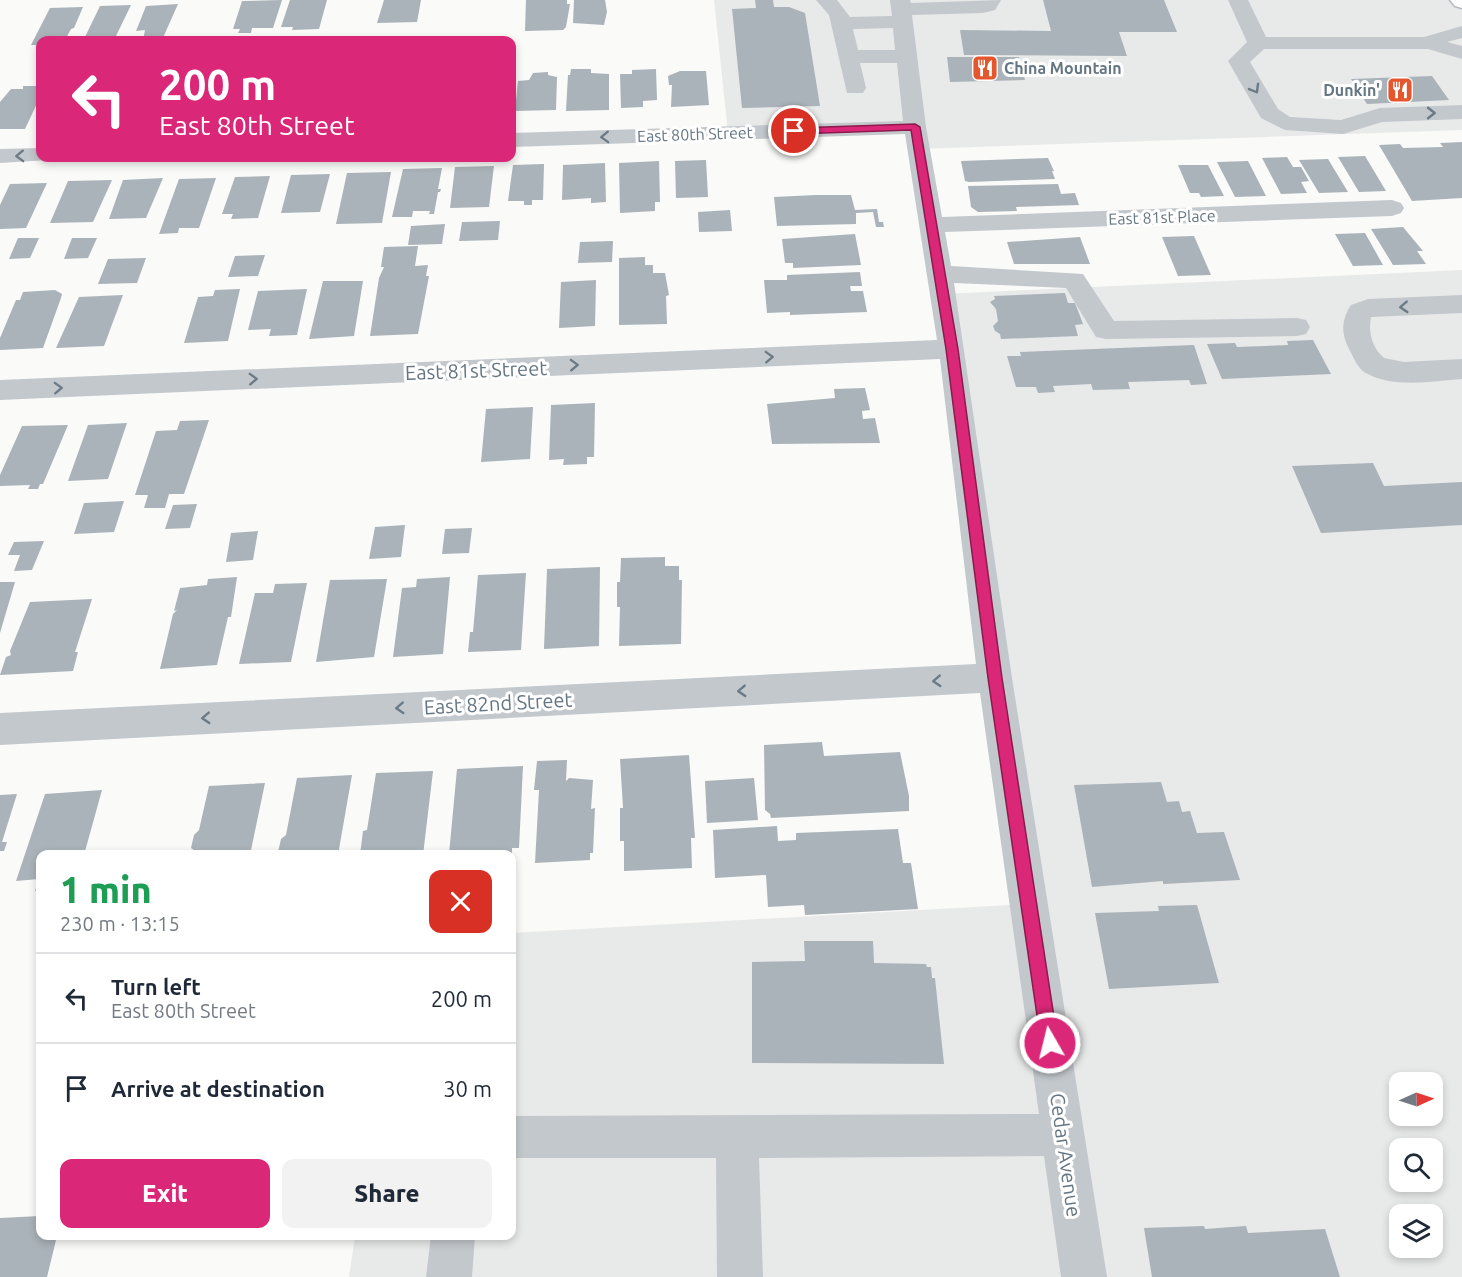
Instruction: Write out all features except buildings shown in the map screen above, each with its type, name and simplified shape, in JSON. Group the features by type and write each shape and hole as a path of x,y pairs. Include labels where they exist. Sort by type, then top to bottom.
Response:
{"street":[{"path":"826,0 838,14 841,23 855,88"},
{"path":"841,23 901,10 983,8 988,6 991,0"},
{"path":"1238,0 1258,43"},
{"name":"Cedar Avenue","path":"901,10 915,127 952,349 995,678 1084,1277"},
{"path":"1429,43 1435,38 1462,32"},
{"path":"1462,53 1429,43 1258,43 1239,61 1269,113 1285,123 1343,127 1380,115 1462,112"},
{"path":"849,57 907,56"},
{"name":"East 80th Street","path":"516,140 915,127"},
{"path":"0,156 36,155"},
{"name":"East 81st Place","path":"931,225 1392,208"},
{"path":"939,274 1074,280 1106,330 1297,327"},
{"path":"1462,304 1360,310 1356,317 1358,340 1368,358 1378,367 1402,371 1462,369"},
{"name":"East 81st Street","path":"0,390 952,349"},
{"name":"East 82nd Street","path":"0,729 995,678"},
{"path":"516,1137 1064,1135"},
{"path":"737,1137 740,1277"},
{"path":"449,1277 453,1240"}],"shaded area":[{"path":"714,0 1462,0 1462,130 919,149 915,127 728,133"},
{"path":"1462,270 1462,1277 349,1277 354,1240 516,1240 516,933 1029,904 943,294"}],"place":[{"name":"China Mountain","path":"985,68"},
{"name":"Dunkin'","path":"1400,90"}],"route":[{"path":"794,131 915,127 952,349 995,678 1050,1043"}]}
